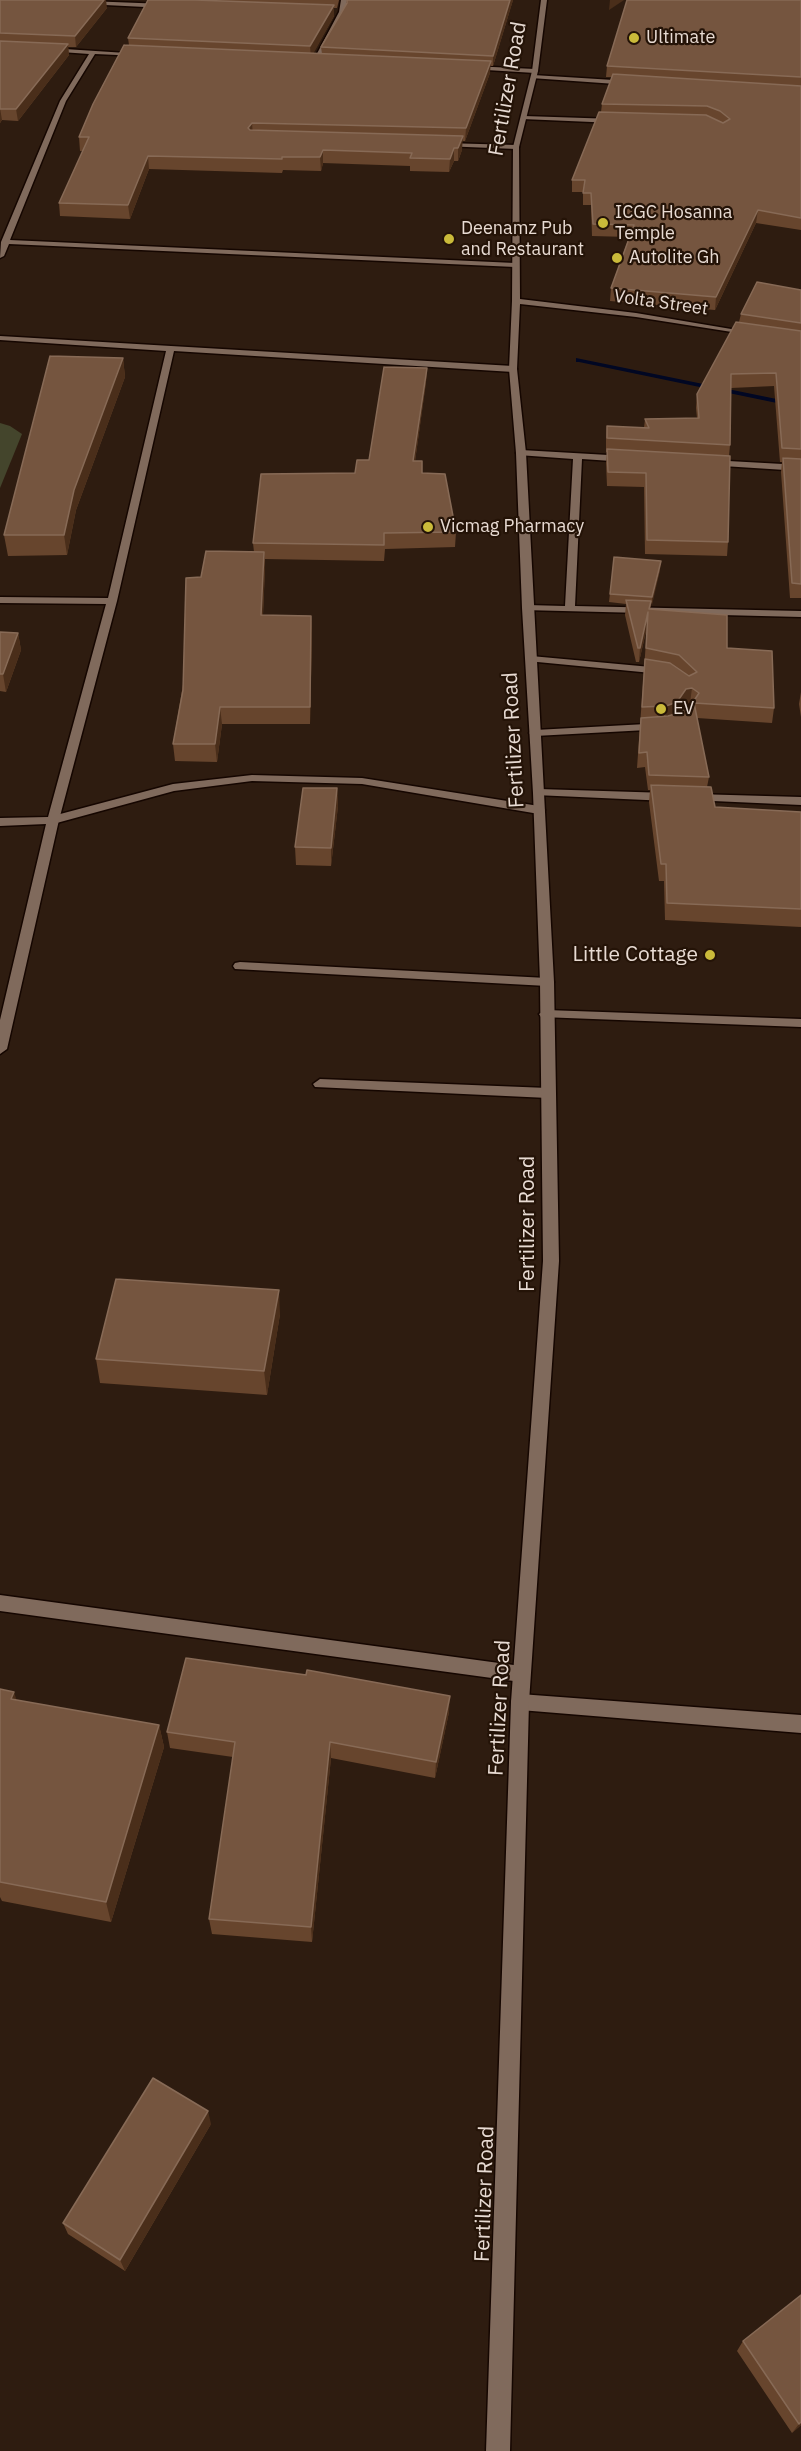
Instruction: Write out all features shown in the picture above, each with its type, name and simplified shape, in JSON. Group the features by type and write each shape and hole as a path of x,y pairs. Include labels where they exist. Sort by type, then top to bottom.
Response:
{"street":[{"path":"314,62 342,12 344,0"},
{"name":"Fertilizer Road","path":"498,2451 521,1674 551,1261 546,982 539,793 527,608 521,453 513,369 516,301 516,147 534,74 544,0"},
{"path":"81,3 127,2 171,6"},
{"path":"330,12 342,12"},
{"path":"35,50 151,55"},
{"path":"0,256 63,102 93,52"},
{"path":"302,61 325,62"},
{"path":"465,68 638,84"},
{"path":"524,118 624,121"},
{"path":"433,145 516,147"},
{"path":"5,242 515,265"},
{"name":"Volta Street","path":"516,301 636,315 766,335"},
{"path":"0,338 513,369"},
{"path":"0,1049 53,820 111,601 171,347"},
{"path":"521,453 636,459"},
{"path":"570,609 578,456"},
{"path":"695,462 801,468"},
{"path":"0,600 111,601"},
{"path":"527,608 801,614"},
{"path":"531,659 654,669 673,674"},
{"path":"535,733 666,726 681,721 689,708"},
{"path":"0,822 53,820 173,789 252,778 362,781 539,810"},
{"path":"539,793 801,801"},
{"path":"240,966 546,982"},
{"path":"546,1014 801,1023"},
{"path":"320,1084 548,1093"},
{"path":"0,1603 521,1674"},
{"path":"520,1702 801,1724"}],"green space":[{"path":"0,423 22,434 0,488"}],"building":[{"path":"0,0 104,0 75,36 0,33"},
{"path":"148,0 334,5 310,46 128,38"},
{"path":"347,0 510,0 493,56 321,47"},
{"path":"627,0 801,0 801,77 607,66"},
{"path":"0,41 68,44 16,109 0,109"},
{"path":"124,45 491,61 466,128 252,123 248,128 250,130 463,136 458,148 454,148 450,159 410,158 412,153 323,150 320,157 282,157 282,159 148,156 128,205 59,203 89,137 79,137 93,104"},
{"path":"613,74 801,86 801,218 758,210 716,297 611,288 634,225 593,224 591,193 583,193 585,180 572,180 599,112 706,115 723,123 730,119 720,111 707,106 602,104"},
{"path":"757,282 801,290 801,323 741,314"},
{"path":"736,322 801,331 801,449 782,448 776,373 731,374 730,445 607,438 607,426 649,428 645,419 699,418 697,394"},
{"path":"50,356 123,358 74,490 64,535 4,535"},
{"path":"384,367 427,368 413,461 422,461 422,473 445,474 456,532 384,533 384,545 253,543 261,474 355,473 357,460 369,460"},
{"path":"607,449 730,456 728,542 647,540 646,473 608,472"},
{"path":"783,458 801,459 801,584 792,583"},
{"path":"206,551 264,552 261,615 311,616 310,707 220,707 215,744 173,744 183,690 186,578 201,577"},
{"path":"614,557 661,561 652,597 610,594"},
{"path":"626,600 651,601 649,609 727,615 727,648 772,651 774,708 694,703 709,777 649,775 647,752 639,753 641,718 668,716 688,710 699,693 692,688 686,689 677,702 666,706 642,707 645,659 670,663 689,676 697,672 679,655 646,648 648,612 640,648 638,648"},
{"path":"0,632 18,633 3,674 0,674"},
{"path":"651,785 711,787 715,807 801,812 801,909 667,903 666,864 661,864"},
{"path":"303,788 337,788 331,848 295,847"},
{"path":"116,1279 279,1290 264,1371 96,1359"},
{"path":"186,1658 306,1675 307,1670 450,1696 436,1762 330,1742 311,1927 209,1919 235,1742 167,1732"},
{"path":"0,1689 14,1692 11,1699 159,1725 106,1902 0,1882"},
{"path":"153,2078 208,2111 120,2260 63,2223"},
{"path":"801,2295 801,2422 799,2424 743,2341"}],"waterway":[{"path":"579,360 801,406"}],"place":[{"name":"Ultimate","path":"634,38"},
{"name":"ICGC Hosanna Temple","path":"603,223"},
{"name":"Deenamz Pub and Restaurant","path":"449,239"},
{"name":"Autolite Gh","path":"617,258"},
{"name":"Vicmag Pharmacy","path":"428,527"},
{"name":"EV","path":"661,709"},
{"name":"Little Cottage","path":"710,955"}]}
